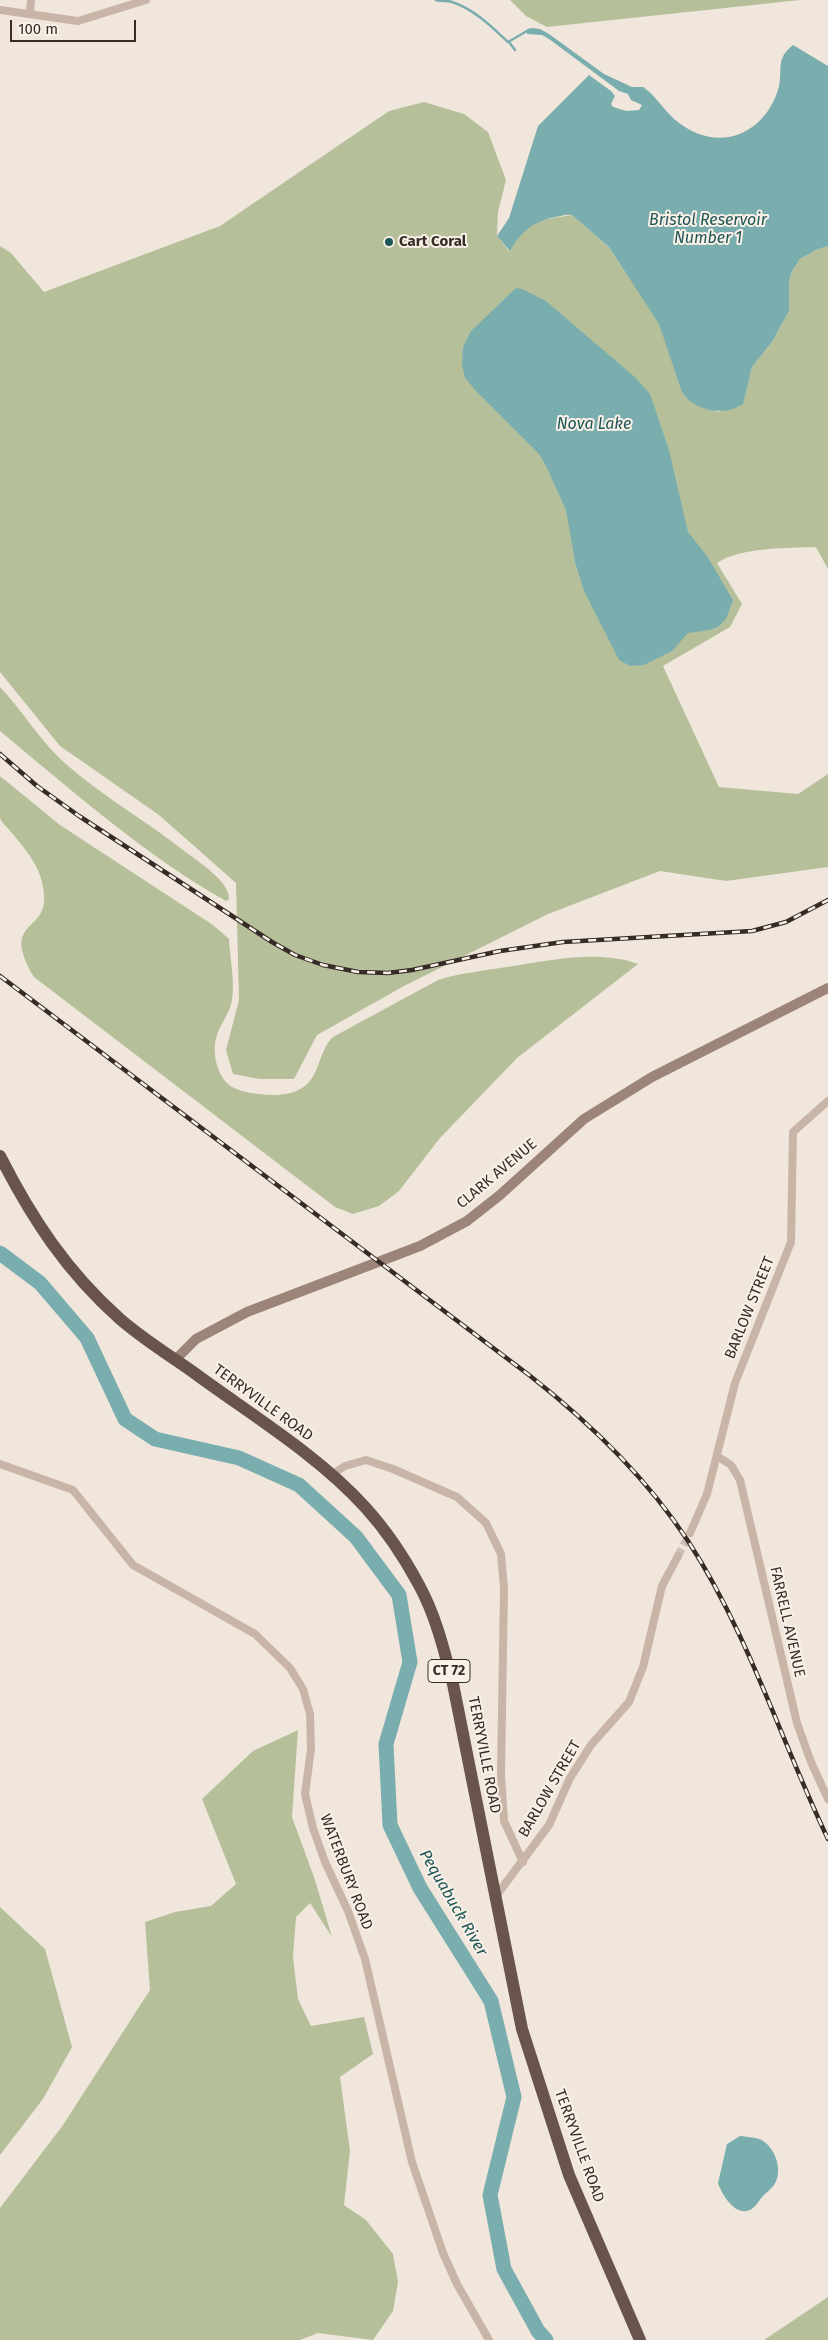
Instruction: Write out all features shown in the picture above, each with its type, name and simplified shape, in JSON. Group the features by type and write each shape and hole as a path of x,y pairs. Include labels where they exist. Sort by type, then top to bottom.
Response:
{"highway":[{"name":"TERRYVILLE ROAD","path":"0,1156 33,1218 82,1282 137,1333 301,1451 332,1476 365,1507 396,1546 419,1585 432,1614 453,1684 522,2029 569,2175 640,2340"}],"main road":[{"name":"CLARK AVENUE","path":"175,1360 196,1339 247,1312 420,1246 467,1221 500,1195 584,1119 652,1077 828,988"}],"street":[{"path":"30,13 31,0"},
{"path":"0,10 78,21 146,0"},
{"name":"BARLOW STREET","path":"690,1533 707,1494 735,1383 791,1242 793,1132 828,1101"},
{"name":"FARRELL AVENUE","path":"717,1456 734,1468 740,1480 797,1723 811,1762 828,1800"},
{"path":"332,1476 345,1466 366,1460 394,1469 457,1497 486,1523 502,1554 504,1588 501,1775 504,1821 523,1862"},
{"name":"WATERBURY ROAD","path":"0,1464 73,1490 133,1565 255,1634 290,1668 303,1689 310,1714 311,1749 305,1794 313,1828 325,1862 348,1912 365,1959 412,2162 443,2253 457,2284 489,2340"},
{"name":"BARLOW STREET","path":"496,1896 550,1825 570,1778 591,1745 625,1708 633,1694 647,1652 662,1586 678,1556"}],"green space":[{"path":"510,0 800,0 547,27 526,16"},
{"path":"424,102 464,114 488,132 506,180 498,212 497,236 509,251 525,229 534,223 572,215 609,247 660,324 681,390 708,408 719,412 748,383 752,367 772,342 789,311 789,282 792,271 800,259 828,246 828,569 816,547 751,551 717,563 742,604 730,627 663,666 719,787 798,794 828,774 828,867 726,881 660,871 548,914 404,986 317,1035 294,1079 259,1079 233,1074 226,1050 239,1000 236,883 159,815 60,746 0,672 0,246 11,253 44,292 220,226 389,111"},
{"path":"0,687 67,765 206,867 225,886 229,899 226,901 196,883 138,843 81,799 0,731"},
{"path":"0,776 60,825 213,925 229,939 233,993 229,1009 215,1041 215,1056 222,1077 232,1087 241,1091 276,1095 300,1089 314,1075 328,1042 333,1037 438,980 472,972 572,958 606,957 638,964 517,1058 440,1138 399,1191 379,1206 353,1214 335,1207 34,977 25,958 22,945 23,936 43,908 43,886 34,862 0,818"},
{"path":"298,1730 292,1817 315,1880 332,1937 310,1903 296,1917 293,1957 298,1999 311,2026 364,2017 373,2054 340,2077 350,2151 344,2205 366,2220 393,2254 398,2282 393,2311 373,2340 318,2333 300,2340 0,2340 0,2208 63,2125 150,1990 145,1922 175,1912 211,1906 236,1884 202,1799 253,1751"},
{"path":"0,1907 45,1949 72,2047 43,2099 0,2155"},
{"path":"828,2297 828,2340 764,2340"}],"water":[{"name":"Bristol Reservoir Number 1","path":"527,29 540,29 549,34 604,74 632,87 643,87 678,122 708,137 723,138 737,135 750,129 762,119 771,106 778,90 783,56 793,45 828,66 828,246 800,259 792,271 789,282 789,311 772,342 752,367 743,404 735,408 717,411 700,407 686,397 681,390 659,324 609,247 572,215 548,219 535,224 519,238 510,251 497,236 509,218 538,126 589,75 615,96 611,104 613,107 626,111 639,110 642,105 631,100 628,94 619,91 549,39 542,35 527,34"},
{"name":"Nova Lake","path":"516,288 546,301 636,378 650,394 669,450 688,532 707,556 733,600 726,619 718,627 688,633 672,651 644,665 630,666 619,660 584,591 575,562 566,510 539,454 465,378 462,364 463,347 471,331"},
{"path":"740,2136 757,2138 765,2142 773,2152 778,2166 777,2179 774,2185 754,2207 747,2211 736,2209 723,2194 718,2183 727,2144"}],"waterway":[{"path":"436,0 450,1 468,9 496,30 508,42 527,31"},
{"path":"509,42 515,50"},
{"name":"Pequabuck River","path":"0,1253 40,1283 87,1338 125,1419 155,1439 239,1458 299,1485 356,1537 399,1595 410,1662 386,1744 390,1825 420,1888 491,2001 514,2097 490,2195 504,2269 538,2331 546,2340"}],"tunnel":[{"path":"678,1556 690,1533"}],"railway":[{"path":"0,754 37,786 79,816 272,942 295,955 323,965 358,972 388,973 412,970 500,951 563,942 752,931 786,922 828,900"},
{"path":"0,976 529,1375 595,1431 635,1473 672,1517 709,1576 746,1650 828,1839"}],"place":[{"name":"Cart Coral","path":"389,242"}]}
